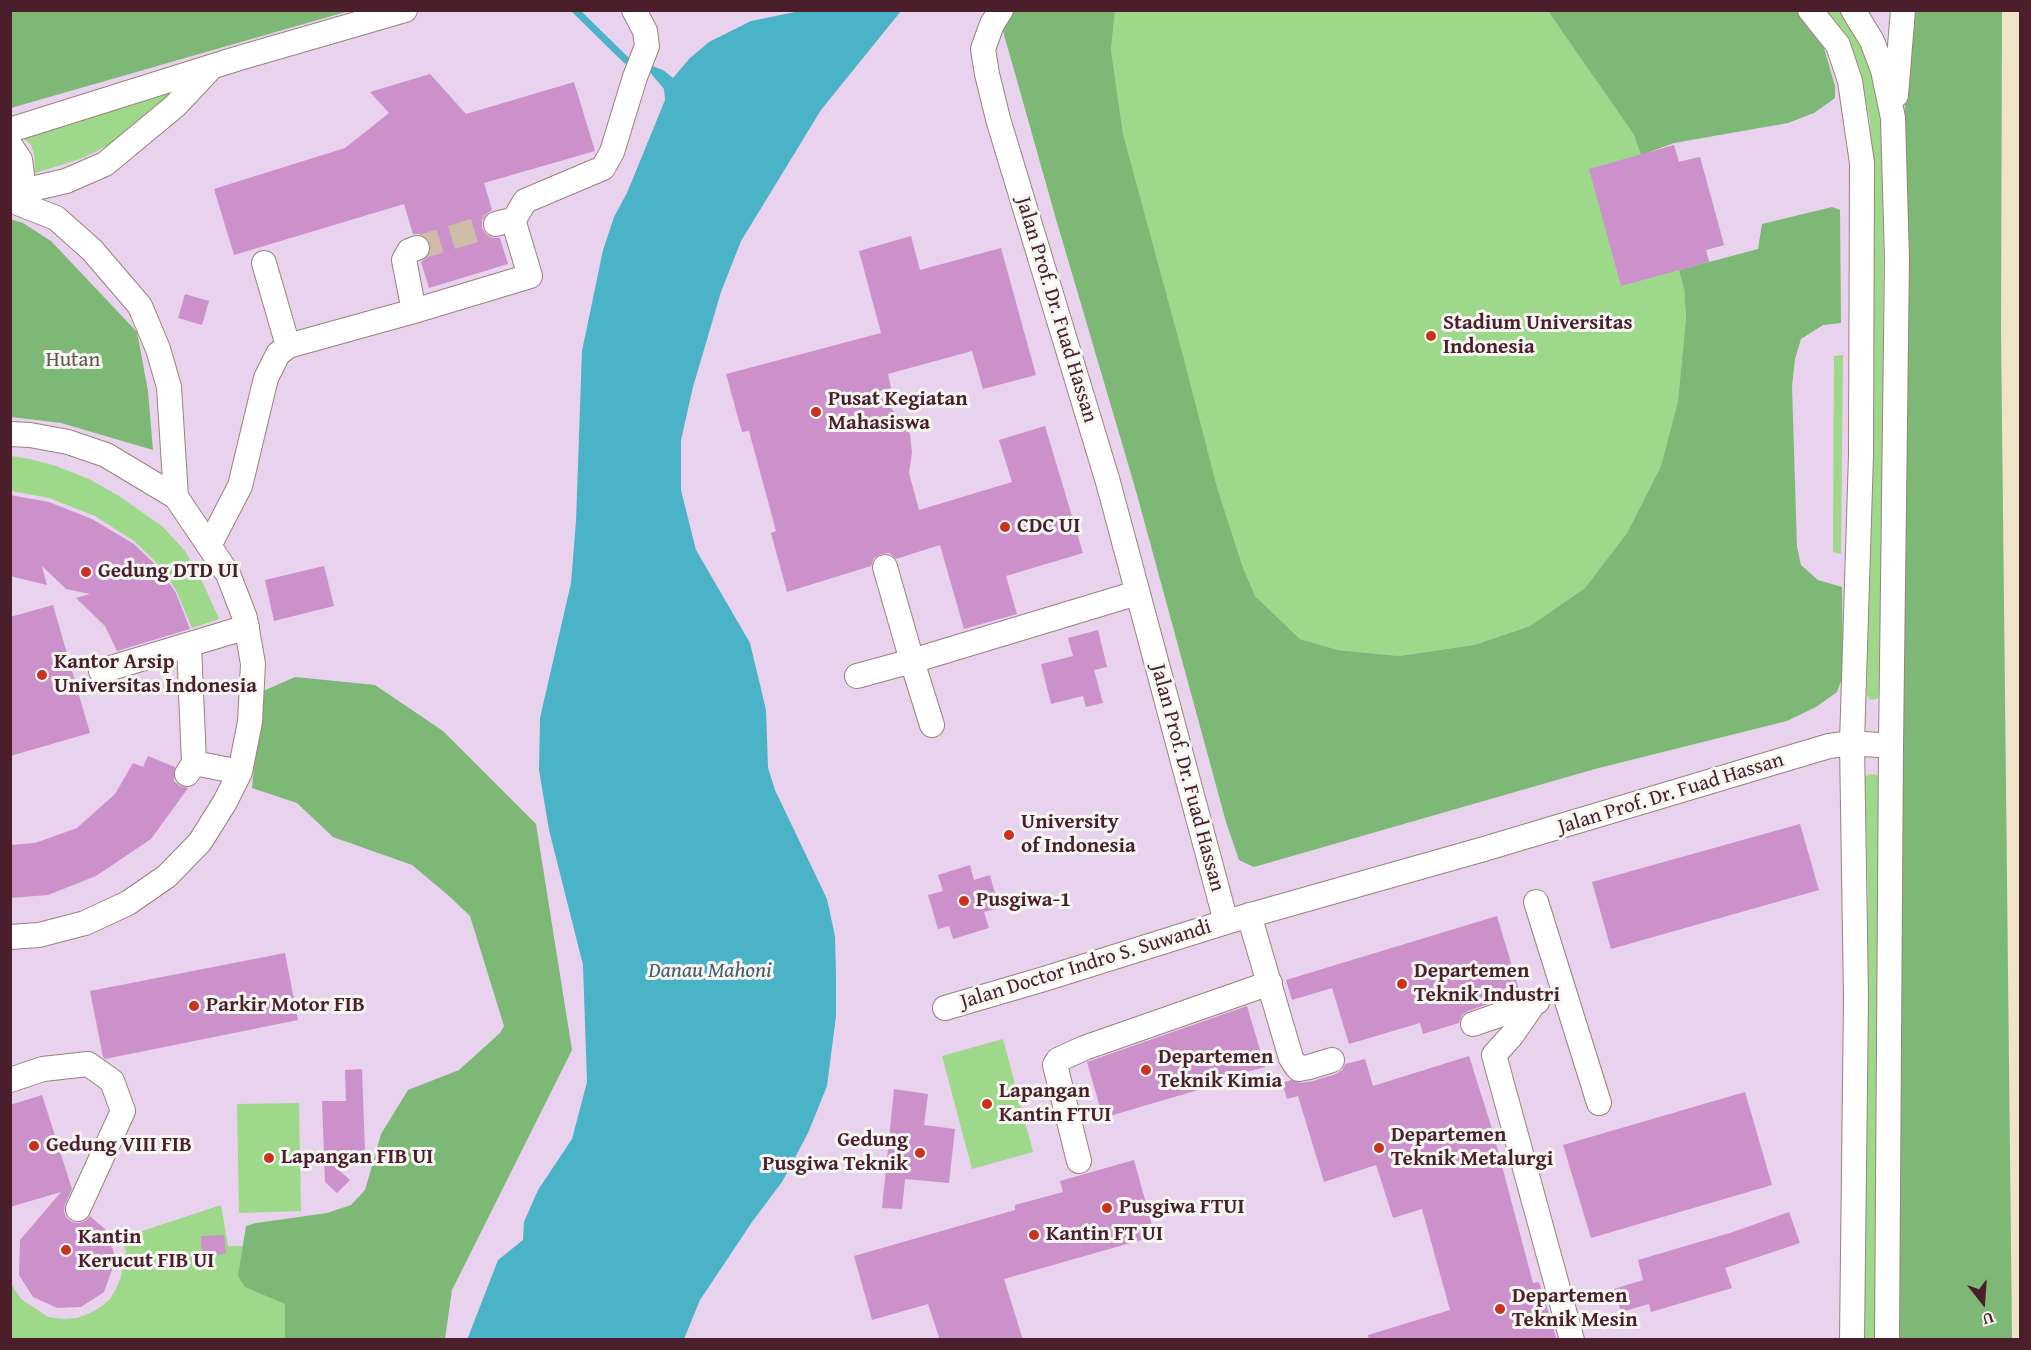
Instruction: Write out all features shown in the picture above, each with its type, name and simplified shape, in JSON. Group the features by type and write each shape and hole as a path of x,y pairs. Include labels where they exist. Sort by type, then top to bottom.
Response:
{"street":[{"path":"10,130 236,59 405,10"},
{"path":"210,544 240,486 266,378 278,354 288,346 530,276 515,226 504,223 525,201 603,168 612,152 647,46 645,32 634,10"},
{"name":"Jalan Prof. Dr. Fuad Hassan","path":"1001,10 992,24 983,49 987,74 1108,482 1226,922 1484,849 1829,746 1852,743 1891,746"},
{"path":"1810,10 1838,45 1850,81 1862,163 1861,455 1852,743 1857,998 1852,1340"},
{"path":"1853,10 1872,41 1883,70 1893,118"},
{"path":"1887,1340 1897,259 1893,118 1903,10"},
{"path":"13,196 66,181 105,164 175,106 210,69"},
{"path":"10,145 20,160 22,174 13,196"},
{"path":"13,196 56,218 92,250 140,306 158,349 169,387 176,497"},
{"path":"414,311 404,260 409,251 417,248"},
{"path":"264,263 288,346"},
{"path":"10,434 68,442 106,455 176,497 210,544 228,574 245,618 253,664 250,722 240,772 225,802 200,842 167,876 128,903 85,924 39,935 10,937"},
{"path":"885,567 932,725"},
{"path":"856,676 1137,593"},
{"path":"101,671 247,627"},
{"path":"189,645 191,769 240,772"},
{"path":"1536,902 1599,1103"},
{"path":"1249,915 1291,1058 1299,1068 1332,1060"},
{"name":"Jalan Doctor Indro S. Suwandi","path":"945,1008 1226,922"},
{"path":"1079,1161 1055,1065 1058,1060 1084,1048 1270,983"},
{"path":"1473,1024 1564,993"},
{"path":"1534,1003 1512,1035 1494,1055 1572,1340"},
{"path":"10,1080 43,1069 88,1064 112,1081 123,1111 78,1209"}],"shaded area":[{"name":"University of Indonesia","path":"10,11 2002,11 2001,331 2012,1339 11,1339"}],"green space":[{"path":"11,10 349,10 349,11 11,108"},
{"path":"1013,11 1115,11 1111,50 1123,134 1217,487 1242,565 1255,596 1300,639 1338,650 1399,656 1474,645 1530,626 1585,588 1627,533 1661,466 1678,401 1686,317 1684,289 1679,270 1758,249 1762,224 1832,207 1840,210 1841,323 1823,325 1801,339 1795,359 1792,386 1797,547 1801,565 1818,580 1842,587 1843,675 1837,692 1816,707 1787,721 1595,769 1254,867 1239,860 1226,822 1136,491 1003,31 1006,20"},
{"name":"Stadium Universitas Indonesia","path":"1115,11 1548,11 1634,135 1641,154 1679,162 1700,157 1724,245 1706,250 1709,262 1679,270 1684,289 1686,316 1678,401 1661,466 1627,533 1585,588 1530,626 1474,645 1399,656 1338,650 1300,639 1255,596 1242,565 1217,487 1123,134 1111,50"},
{"path":"1548,11 1801,11 1822,41 1835,86 1835,98 1814,113 1788,123 1674,143 1641,155 1634,135"},
{"path":"1826,11 1844,11 1860,37 1878,90 1884,137 1879,693 1878,698 1874,700 1869,699 1867,694 1872,162 1870,121 1860,69 1852,48"},
{"path":"1910,11 2002,11 2001,331 2012,1339 1898,1340 1905,51"},
{"path":"188,85 113,143 80,159 32,174 35,165 34,154 31,145 19,134"},
{"name":"Hutan","path":"10,219 23,223 51,241 137,332 148,391 153,450 61,423 11,417"},
{"path":"1843,355 1841,554 1833,552 1834,356"},
{"path":"11,456 56,466 89,479 119,496 163,527 185,551 219,619 192,628 177,592 161,567 134,541 95,516 49,498 11,491"},
{"path":"295,677 375,685 443,731 536,824 572,1050 452,1290 445,1339 285,1339 285,1304 245,1287 238,1276 246,1226 327,1213 351,1205 365,1190 381,1134 408,1090 459,1070 500,1033 504,1026 470,916 449,896 412,865 333,837 297,803 252,788 261,692"},
{"path":"1870,774 1877,775 1879,780 1876,1339 1863,1340 1868,899 1865,777"},
{"name":"Lapangan Kantin FTUI","path":"1003,1039 1033,1152 972,1169 942,1056"},
{"name":"Lapangan FIB UI","path":"299,1103 301,1211 239,1213 237,1104"},
{"path":"221,1205 228,1246 322,1247 391,1339 11,1339 10,1282 21,1299 48,1317 77,1318 102,1306 116,1289 126,1251 121,1238"}],"water":[{"name":"Danau Mahoni","path":"800,11 901,11 821,110 741,241 721,292 693,387 681,440 681,490 696,550 750,643 766,710 768,768 775,790 827,899 835,936 836,1016 827,1086 808,1133 782,1182 752,1222 700,1300 684,1339 467,1340 498,1260 523,1240 524,1222 538,1190 572,1139 587,1082 583,965 549,830 539,770 540,718 571,583 576,521 582,351 603,250 614,217 627,193 665,100 664,89 648,70 625,63 628,57 663,70 673,78 690,58 709,42 751,21"}],"building":[{"path":"430,74 466,114 574,82 595,151 484,183 492,210 482,220 482,228 492,238 500,238 508,264 429,288 421,262 428,257 431,251 430,244 426,237 413,234 404,204 234,255 214,189 345,148 389,113 370,92"},
{"path":"1674,145 1679,162 1700,157 1724,245 1706,250 1709,262 1621,286 1589,169"},
{"name":"Pusat Kegiatan Mahasiswa","path":"911,236 920,270 1001,248 1036,375 983,389 972,351 888,374 891,388 876,392 901,419 910,434 912,453 909,473 919,510 1012,482 999,440 1045,426 1083,553 1006,576 1017,614 964,629 940,545 896,559 889,553 881,554 874,558 871,566 787,592 771,533 776,531 749,431 742,432 726,374 881,333 859,251"},
{"path":"185,294 209,301 202,325 178,318"},
{"name":"Gedung DTD UI","path":"10,495 49,502 92,519 134,544 159,568 176,593 190,629 117,651 105,626 76,598 90,594 66,589 42,566 47,585 10,576"},
{"path":"324,566 334,606 274,621 265,580"},
{"name":"Kantor Arsip Universitas Indonesia","path":"53,605 90,733 10,756 10,617"},
{"path":"1098,630 1107,667 1094,670 1103,703 1086,707 1083,696 1051,704 1041,664 1073,656 1068,638"},
{"path":"148,756 175,767 174,781 188,788 151,839 96,876 48,895 10,898 10,845 35,843 77,828 115,794 133,763 143,767"},
{"path":"1800,824 1819,890 1611,949 1592,882"},
{"name":"Pusgiwa-1","path":"970,865 974,880 990,875 999,908 984,912 989,928 953,939 949,926 938,929 928,895 943,891 938,875"},
{"name":"Departemen Teknik Industri","path":"1497,916 1520,993 1468,1011 1462,1015 1459,1023 1423,1034 1420,1023 1349,1044 1332,988 1292,1000 1286,980"},
{"name":"Parkir Motor FIB","path":"285,953 298,1020 105,1059 103,1057 90,991"},
{"name":"Departemen Teknik Kimia","path":"1247,1006 1265,1067 1207,1083 1208,1087 1103,1118 1087,1062"},
{"path":"1469,1056 1493,1132 1533,1283 1539,1282 1557,1340 1369,1340 1368,1335 1450,1310 1422,1209 1393,1218 1376,1165 1324,1182 1298,1096 1287,1099 1282,1083 1291,1080 1301,1083 1313,1081 1336,1074 1345,1064 1365,1059 1373,1086"},
{"path":"362,1069 365,1152 324,1154 322,1101 346,1101 345,1070"},
{"name":"Gedung Pusgiwa Teknik","path":"894,1089 928,1094 924,1125 955,1129 949,1183 905,1179 902,1209 882,1208"},
{"path":"1745,1092 1772,1185 1591,1238 1563,1145"},
{"path":"42,1095 72,1189 65,1204 66,1217 72,1222 79,1223 86,1221 90,1216 106,1230 116,1259 104,1292 81,1307 57,1308 33,1297 19,1275 20,1240 61,1192 10,1207 10,1105"},
{"path":"324,1157 350,1180 337,1193 325,1182"},
{"path":"1134,1160 1155,1236 1004,1279 1023,1340 940,1340 928,1304 872,1320 854,1256 1015,1210 1015,1205 1063,1192 1060,1181"},
{"path":"1789,1212 1800,1243 1725,1268 1732,1288 1651,1312 1649,1304 1621,1312 1614,1289 1643,1280 1638,1260 1733,1232"},
{"path":"224,1235 226,1254 202,1256 201,1236"}],"waterway":[{"path":"575,10 626,60"}],"tunnel":[{"path":"417,248 496,224"}],"place":[{"name":"Stadium Universitas Indonesia","path":"1431,336"},
{"name":"Pusat Kegiatan Mahasiswa","path":"816,412"},
{"name":"CDC UI","path":"1005,527"},
{"name":"Gedung DTD UI","path":"86,572"},
{"name":"Kantor Arsip Universitas Indonesia","path":"42,675"},
{"name":"University of Indonesia","path":"1009,835"},
{"name":"Pusgiwa-1","path":"964,901"},
{"name":"Departemen Teknik Industri","path":"1402,984"},
{"name":"Parkir Motor FIB","path":"194,1006"},
{"name":"Departemen Teknik Kimia","path":"1146,1070"},
{"name":"Lapangan Kantin FTUI","path":"987,1104"},
{"name":"Gedung VIII FIB","path":"34,1146"},
{"name":"Departemen Teknik Metalurgi","path":"1379,1148"},
{"name":"Gedung Pusgiwa Teknik","path":"920,1153"},
{"name":"Lapangan FIB UI","path":"269,1158"},
{"name":"Pusgiwa FTUI","path":"1107,1208"},
{"name":"Kantin FT UI","path":"1034,1235"},
{"name":"Kantin Kerucut FIB UI","path":"66,1250"},
{"name":"Departemen Teknik Mesin","path":"1500,1309"}]}
